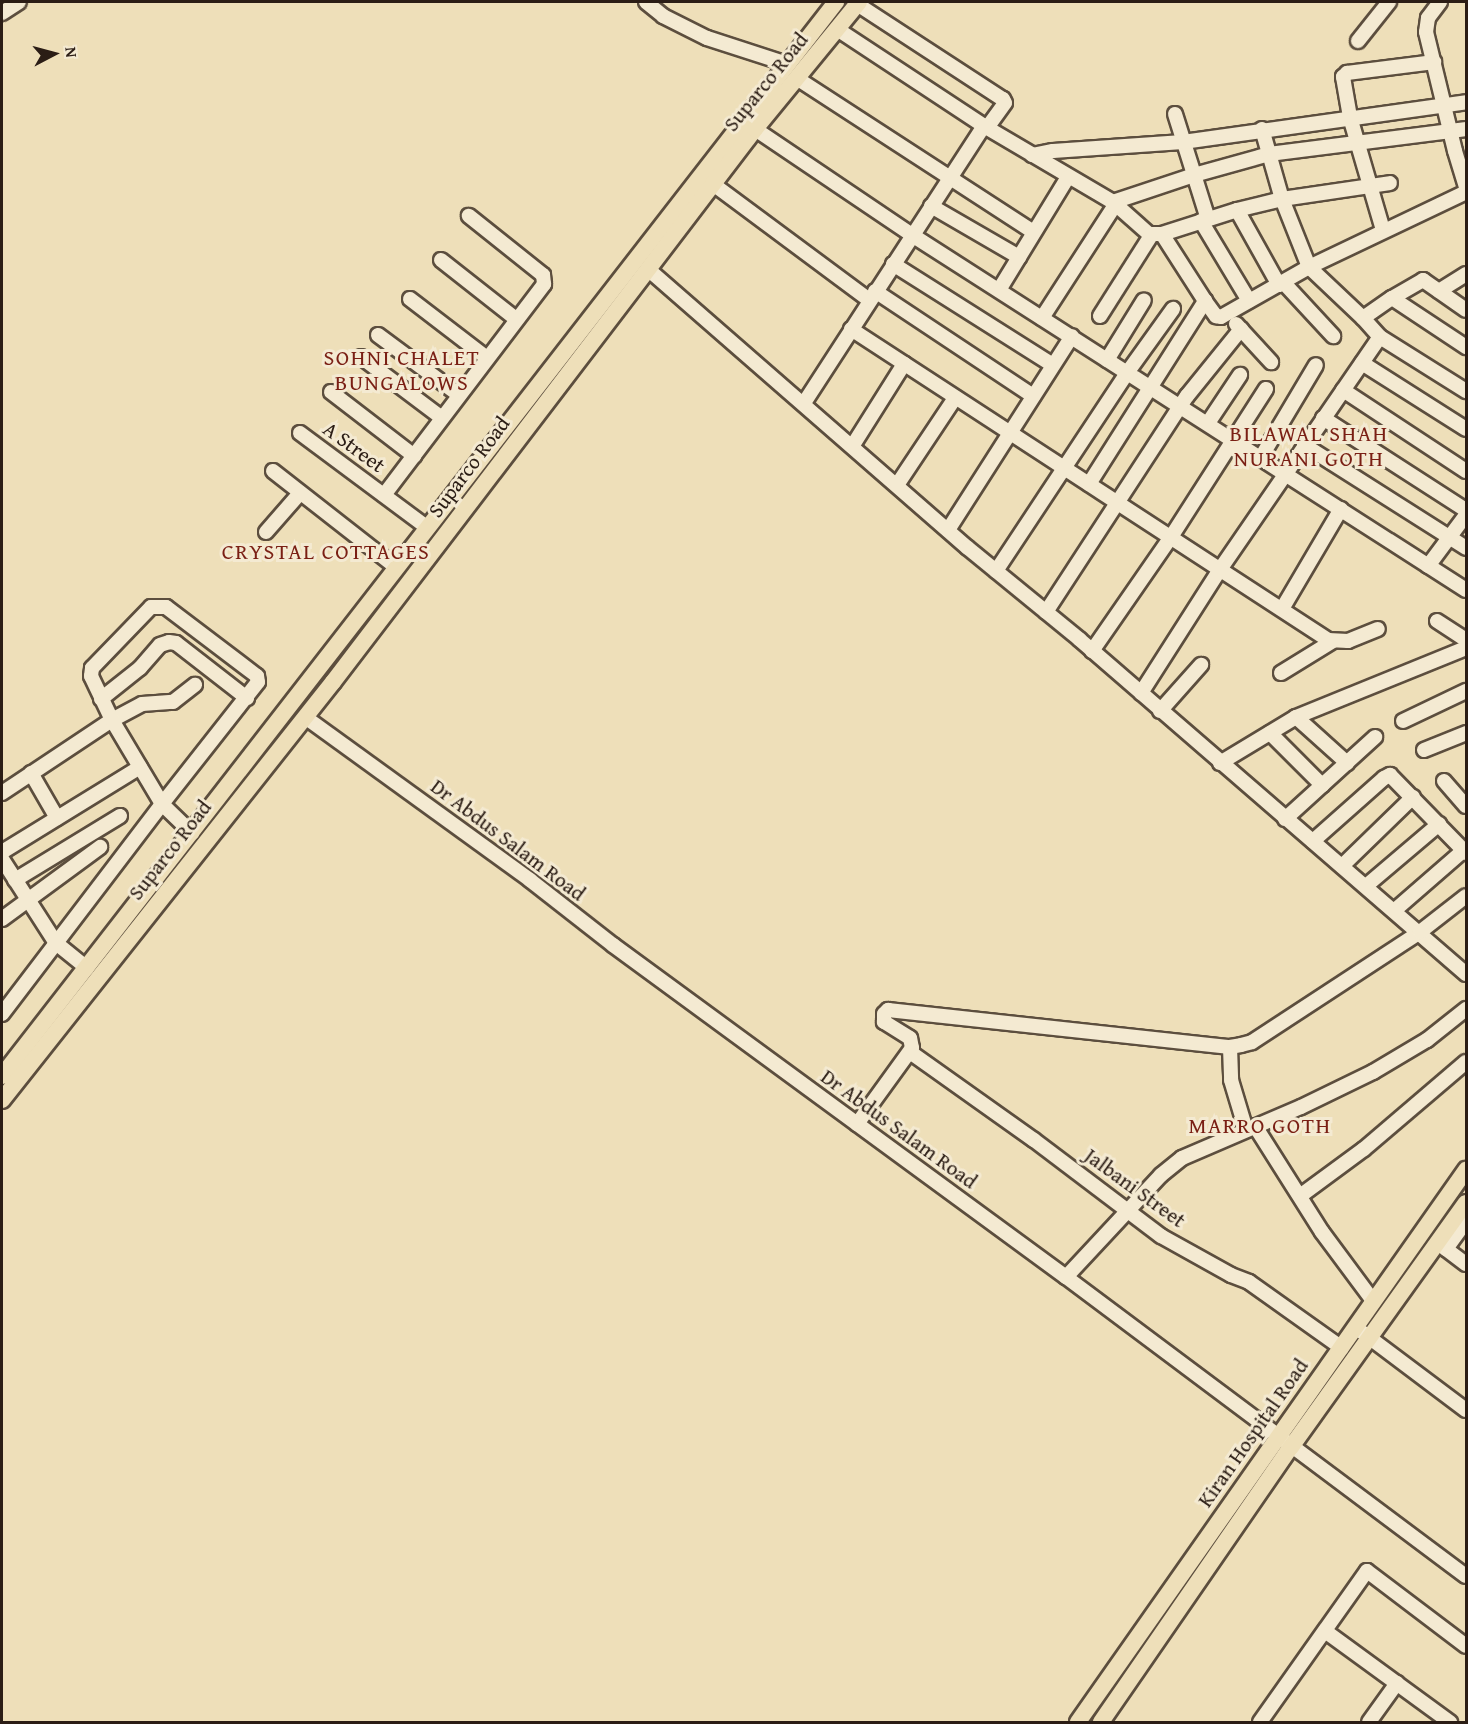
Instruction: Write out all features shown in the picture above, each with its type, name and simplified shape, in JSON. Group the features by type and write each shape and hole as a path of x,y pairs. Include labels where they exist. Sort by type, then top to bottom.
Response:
{"main road":[{"name":"Suparco Road","path":"2,1100 428,528 498,453 649,270 713,184 737,141 787,64 836,2"},
{"name":"Suparco Road","path":"2,1076 192,833 218,812 305,717 498,453 737,141 755,129 858,3"},
{"name":"Kiran Hospital Road","path":"1101,1722 1284,1442 1342,1348 1467,1170"},
{"name":"Kiran Hospital Road","path":"1078,1722 1284,1442 1371,1339 1442,1246 1467,1203"},
{"path":"1109,1677 1124,1688"}],"street":[{"path":"2,13 19,2"},
{"path":"646,2 663,16 707,38 787,64"},
{"path":"1358,41 1389,2"},
{"path":"1440,2 1426,25 1450,131 1467,187"},
{"path":"804,403 931,206 986,127 1005,104 1003,99 858,3"},
{"path":"837,29 986,127 1114,203 1137,226 1157,234 1217,317 1227,314 1309,267 1467,192"},
{"path":"1383,230 1350,117 1343,80 1345,74 1434,62"},
{"path":"798,79 1034,232"},
{"path":"1032,155 1064,150 1183,142 1262,129 1467,102"},
{"path":"1175,114 1194,175 1204,220 1249,301"},
{"path":"755,129 912,235 1467,590"},
{"path":"1262,129 1282,200 1309,267 1364,318 1380,337 1467,391"},
{"path":"1042,318 1114,203 1194,175 1269,154 1467,129"},
{"path":"999,290 1068,177"},
{"path":"1101,316 1157,234 1237,210 1282,200 1390,183"},
{"path":"713,184 872,296 1033,396"},
{"path":"931,206 1018,257"},
{"path":"1237,210 1281,283 1333,336"},
{"path":"384,495 545,280 470,216"},
{"path":"441,260 516,319"},
{"path":"893,264 1053,365"},
{"path":"649,270 853,445 948,530 1047,612 1467,974"},
{"path":"1439,291 1467,274"},
{"path":"1364,318 1423,280 1467,310"},
{"path":"1392,298 1467,348"},
{"path":"410,299 487,358"},
{"path":"1107,360 1144,300"},
{"path":"1089,484 1205,301"},
{"path":"996,571 1127,373 1173,309"},
{"path":"1227,314 1271,362"},
{"path":"1047,612 1181,405 1209,366 1241,328"},
{"path":"851,329 1333,641"},
{"path":"378,335 459,395"},
{"path":"948,530 1072,336"},
{"path":"1141,693 1284,474 1380,337"},
{"path":"361,357 442,418"},
{"path":"1362,363 1467,429"},
{"path":"853,445 904,364"},
{"path":"1260,459 1316,365"},
{"path":"1208,423 1240,375"},
{"path":"1092,651 1171,537 1266,389"},
{"path":"1343,390 1467,471"},
{"path":"331,392 414,456"},
{"path":"897,484 955,398"},
{"path":"1323,418 1467,512 1451,538 1428,566"},
{"name":"A Street","path":"300,434 428,528"},
{"path":"1304,445 1467,548"},
{"path":"273,471 397,568"},
{"path":"266,532 300,492"},
{"path":"1282,609 1341,509"},
{"path":"2,1014 162,804 258,682 257,676 166,607 160,606 144,611 92,668 92,680 112,720 162,804 192,833"},
{"path":"1437,621 1464,646 1467,664"},
{"path":"1281,673 1333,641 1348,641 1378,629"},
{"path":"101,699 140,668 160,645 169,642 176,643 247,698"},
{"path":"1220,763 1296,717 1464,646"},
{"path":"1160,711 1201,665"},
{"path":"2,793 112,720 142,704 173,702 195,685"},
{"path":"1403,721 1467,691"},
{"name":"Dr Abdus Salam Road","path":"305,717 530,880 613,945 1066,1277 1284,1442 1467,1576"},
{"path":"1296,717 1347,763"},
{"path":"1270,733 1322,785"},
{"path":"1425,750 1467,734"},
{"path":"1286,819 1375,737"},
{"path":"2,852 140,767"},
{"path":"31,773 57,818"},
{"path":"1313,842 1387,776 1394,776 1465,851 1395,910"},
{"path":"1444,781 1467,806"},
{"path":"1342,866 1413,797"},
{"path":"15,880 120,816"},
{"path":"1366,886 1439,824"},
{"path":"2,919 100,847"},
{"path":"2,859 56,943 87,968"},
{"path":"857,1124 910,1052 912,1044 910,1038 884,1022 886,1011 903,1010 1230,1047 1252,1042 1420,932 1467,896"},
{"path":"1066,1277 1161,1175 1182,1158 1373,1072 1427,1040 1467,1009"},
{"path":"1230,1047 1231,1080 1251,1128 1300,1196 1322,1232 1374,1302"},
{"name":"Jalbani Street","path":"910,1052 1129,1210 1161,1236 1231,1275 1249,1282 1342,1348"},
{"path":"1300,1196 1364,1149 1467,1062"},
{"path":"1467,1221 1442,1246 1467,1264"},
{"path":"1356,1327 1467,1410"},
{"path":"1260,1722 1367,1571 1467,1646"},
{"path":"1325,1631 1450,1722"},
{"path":"1369,1722 1396,1683"}],"district":[{"name":"SOHNI CHALET BUNGALOWS","path":"402,370"},
{"name":"BILAWAL SHAH NURANI GOTH","path":"1309,446"},
{"name":"CRYSTAL COTTAGES","path":"326,552"},
{"name":"MARRO GOTH","path":"1260,1126"}]}
